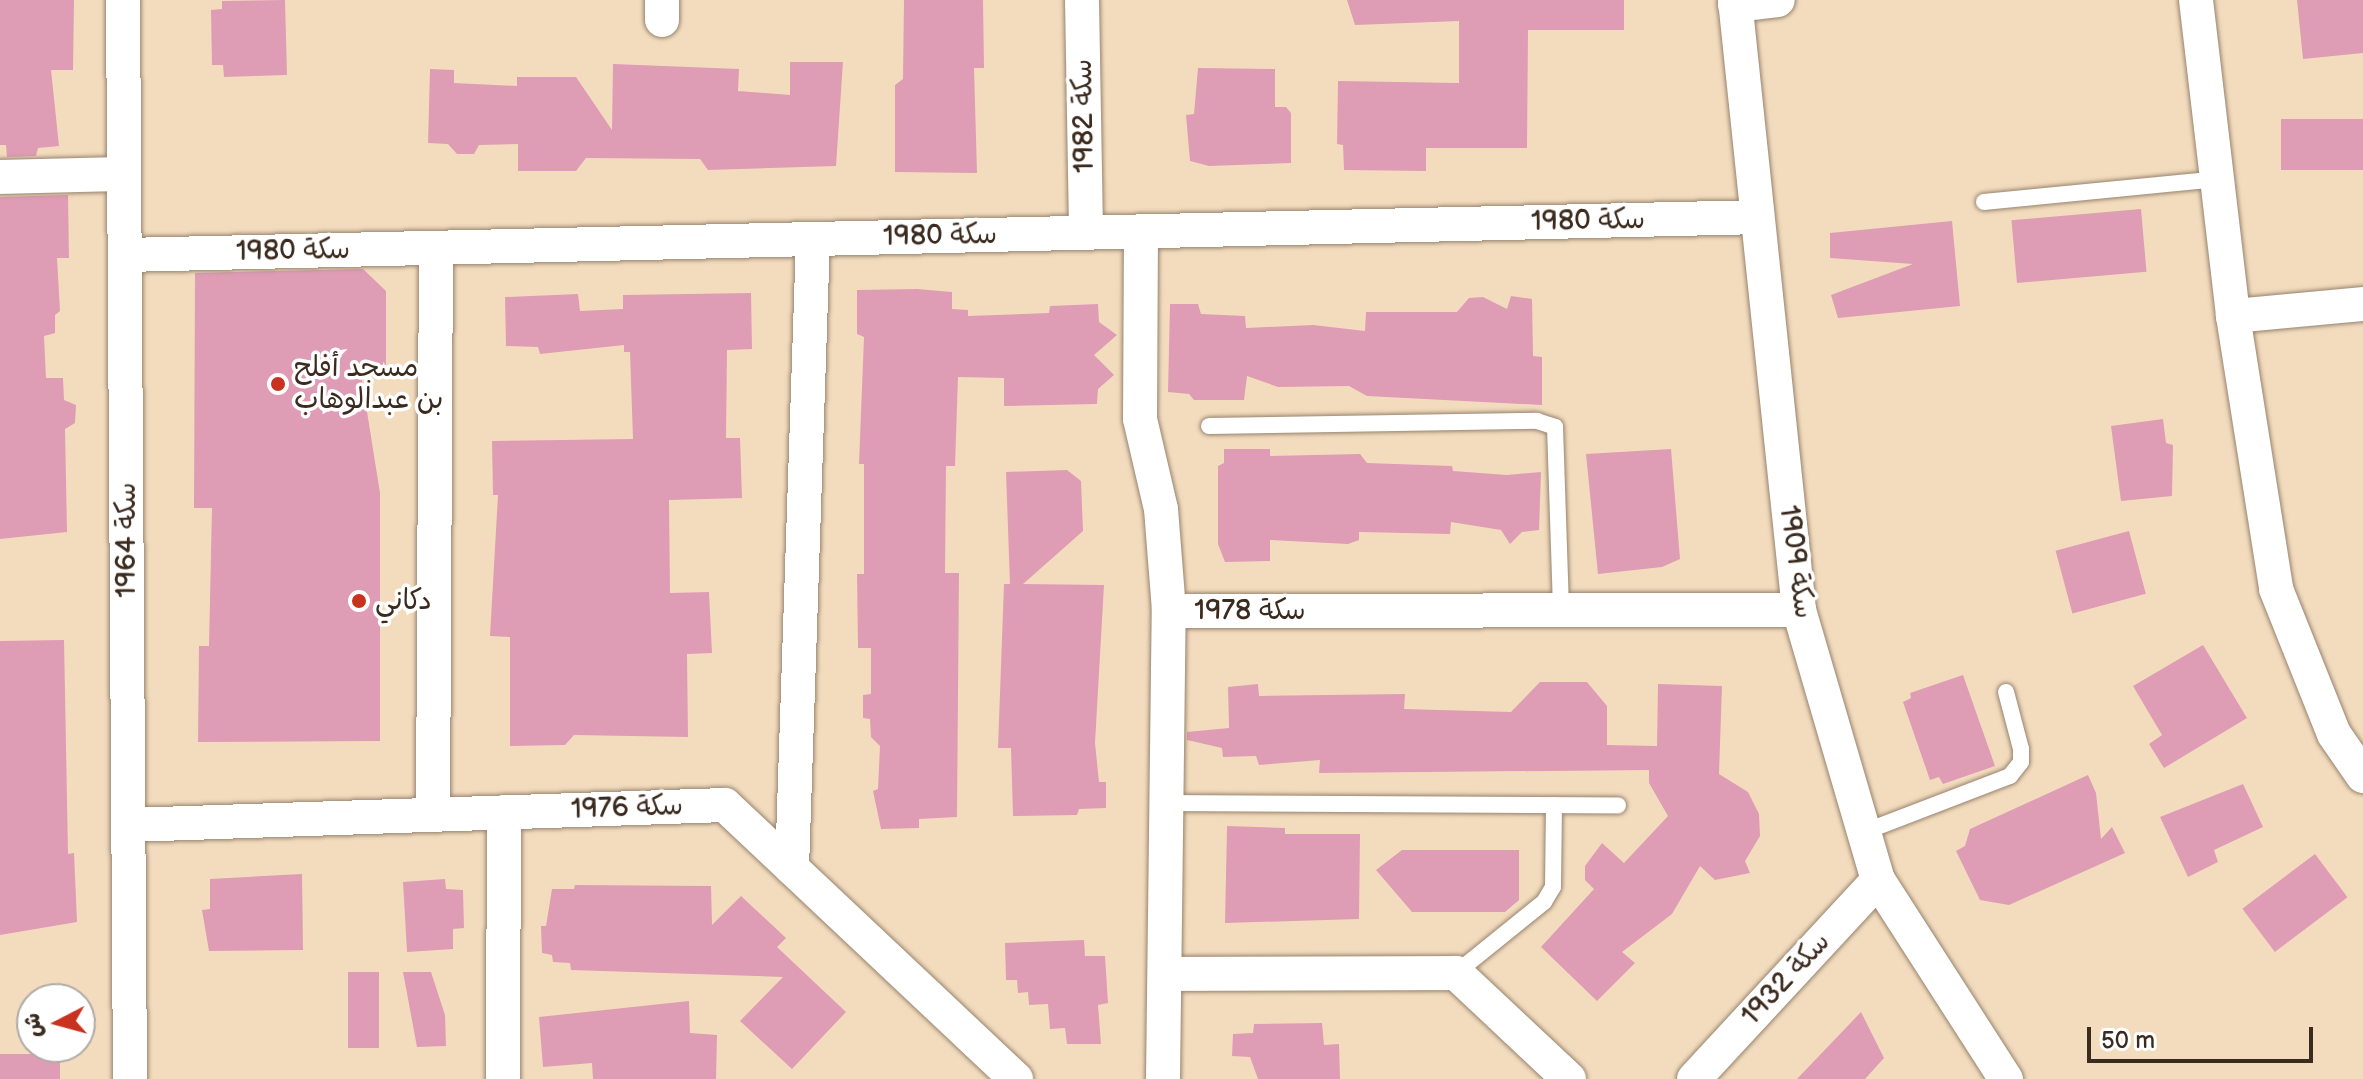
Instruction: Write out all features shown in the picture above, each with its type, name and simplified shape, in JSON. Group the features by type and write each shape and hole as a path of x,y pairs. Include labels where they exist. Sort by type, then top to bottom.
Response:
{"street":[{"name":"سكة 1964","path":"123,0 130,1079"},
{"name":"سكة 1982","path":"1082,0 1086,232"},
{"path":"1735,2 1778,0"},
{"path":"2196,0 2233,316 2276,589 2334,734 2363,776"},
{"name":"سكة 1909","path":"1735,2 1799,610 1878,880 2006,1079"},
{"path":"0,177 124,174"},
{"name":"سكة 1980","path":"125,255 1756,217"},
{"path":"1141,231 1140,419 1161,509 1169,611"},
{"path":"792,868 813,239"},
{"path":"433,815 436,248"},
{"path":"2233,316 2363,304"},
{"name":"سكة 1978","path":"1163,1079 1167,974 1169,611 1799,610"},
{"name":"سكة 1976","path":"129,825 725,805 1016,1079"},
{"path":"503,1079 504,812"},
{"name":"سكة 1932","path":"1694,1079 1878,880"},
{"path":"1167,974 1456,973 1569,1079"}],"lane":[{"path":"1984,202 2217,179"},
{"path":"1209,426 1537,421 1555,427 1561,610"},
{"path":"1864,832 2010,776 2021,762 2021,749 2006,692"},
{"path":"1168,803 1618,805"},
{"path":"1456,973 1548,894 1557,865 1554,805"}],"building":[{"path":"0,0 74,0 73,70 51,70 59,146 38,148 36,156 7,157 6,145 0,145"},
{"path":"285,0 287,75 224,77 223,65 212,65 211,10 222,9 222,1"},
{"path":"904,0 983,0 984,68 974,68 977,173 895,172 895,85 903,79"},
{"path":"1347,0 1624,0 1624,30 1528,30 1527,148 1426,148 1426,171 1344,170 1343,145 1337,144 1338,81 1459,83 1459,21 1355,25"},
{"path":"2297,0 2363,0 2363,53 2303,59"},
{"path":"790,62 843,62 836,166 708,170 700,159 586,158 576,171 518,171 518,144 479,145 474,154 457,154 448,144 428,143 430,69 454,70 454,83 517,86 517,77 576,77 612,130 613,64 739,69 738,91 790,95"},
{"path":"1198,68 1275,69 1275,107 1286,107 1291,113 1291,163 1209,166 1190,161 1186,115 1194,114"},
{"path":"2281,119 2363,119 2363,170 2281,170"},
{"path":"68,195 69,258 57,258 60,311 55,315 55,333 44,336 46,378 63,378 64,400 76,405 75,423 65,429 67,532 0,539 0,197"},
{"path":"2141,209 2146,272 2017,283 2011,220"},
{"path":"1952,221 1960,306 1838,318 1831,295 1913,264 1830,258 1830,233"},
{"path":"363,269 386,291 386,367 361,374 380,493 380,741 198,742 199,646 209,646 212,508 194,508 195,273"},
{"path":"857,290 952,292 952,309 968,310 968,316 1049,313 1050,306 1098,304 1099,322 1117,335 1094,355 1114,375 1098,389 1097,404 1004,406 1004,378 958,377 955,466 946,466 945,573 959,573 957,817 919,819 919,828 881,829 873,791 878,789 880,746 871,737 870,719 863,718 863,695 871,694 871,648 858,648 857,574 864,574 864,464 859,464 864,337 857,334"},
{"path":"751,293 752,349 727,350 726,438 740,438 742,498 669,500 670,593 709,592 712,653 687,654 688,737 574,735 565,745 510,746 510,637 490,636 498,495 493,495 492,441 633,439 630,352 624,352 624,345 540,354 538,347 506,346 505,297 578,294 580,311 623,309 623,295"},
{"path":"1511,296 1532,299 1533,356 1542,357 1542,405 1367,396 1349,386 1278,387 1247,376 1244,400 1194,400 1189,394 1168,392 1170,304 1198,304 1201,314 1245,316 1246,328 1313,325 1365,331 1366,312 1457,312 1469,298 1483,297 1507,309"},
{"path":"2163,419 2166,443 2173,445 2172,496 2121,501 2111,426"},
{"path":"1224,449 1270,449 1270,456 1360,454 1367,463 1452,466 1453,471 1507,475 1541,472 1539,530 1522,532 1510,544 1501,530 1451,522 1450,534 1359,532 1359,540 1348,544 1270,540 1270,561 1225,562 1218,544 1218,466 1224,463"},
{"path":"1671,449 1680,559 1662,567 1598,574 1586,454"},
{"path":"1067,470 1081,481 1083,531 1023,584 1104,585 1095,743 1099,782 1106,782 1106,808 1079,809 1077,815 1013,816 1011,748 998,748 1004,584 1010,584 1006,472"},
{"path":"2129,531 2146,594 2072,613 2056,551"},
{"path":"64,640 68,854 74,853 77,922 0,935 0,641"},
{"path":"2203,645 2247,718 2164,768 2149,744 2162,735 2133,686"},
{"path":"1963,675 1995,766 1943,784 1939,777 1930,780 1903,702 1911,698 1910,693"},
{"path":"1540,682 1587,682 1607,706 1607,745 1657,746 1658,684 1722,686 1719,774 1748,792 1759,814 1760,836 1745,861 1750,873 1715,880 1700,866 1672,914 1622,952 1635,963 1597,1001 1541,947 1594,889 1585,880 1585,866 1602,843 1624,863 1668,816 1649,783 1649,770 1319,773 1320,760 1259,765 1256,756 1223,757 1222,748 1187,740 1187,732 1229,728 1228,687 1258,684 1259,696 1405,694 1404,709 1511,712"},
{"path":"2088,775 2096,793 2101,839 2112,827 2125,853 2009,905 1980,900 1956,851 1965,846 1970,829"},
{"path":"2243,784 2263,827 2214,850 2218,862 2188,877 2160,817"},
{"path":"1227,826 1285,828 1285,834 1360,834 1359,919 1225,923"},
{"path":"1402,850 1519,850 1519,900 1505,912 1412,912 1376,870"},
{"path":"2315,854 2347,897 2275,952 2242,909"},
{"path":"302,874 303,950 209,951 202,910 210,909 210,879"},
{"path":"445,879 446,889 463,890 464,928 453,929 453,949 407,952 403,882"},
{"path":"575,885 711,886 712,925 741,896 786,938 777,947 846,1012 792,1069 740,1021 783,977 571,970 570,963 553,962 552,955 542,953 541,926 546,926 552,889 574,889"},
{"path":"1084,940 1085,956 1105,956 1108,1003 1098,1005 1101,1044 1067,1044 1065,1028 1050,1029 1048,1004 1029,1005 1028,992 1018,993 1017,980 1006,980 1005,943"},
{"path":"348,972 379,972 379,1048 348,1048"},
{"path":"403,972 431,972 445,1015 446,1046 417,1047"},
{"path":"689,1001 690,1033 717,1035 716,1079 593,1079 592,1063 543,1067 539,1017"},
{"path":"1861,1012 1884,1058 1865,1079 1797,1079"},
{"path":"1322,1023 1324,1045 1339,1044 1340,1079 1258,1079 1250,1057 1232,1056 1233,1034 1253,1033 1254,1024"},
{"path":"0,1054 16,1054 16,1063 60,1063 60,1079 0,1079"}],"place":[{"name":"مسجد أفلح بن عبدالوهاب","path":"278,384"},
{"name":"دكاني","path":"359,601"}]}
